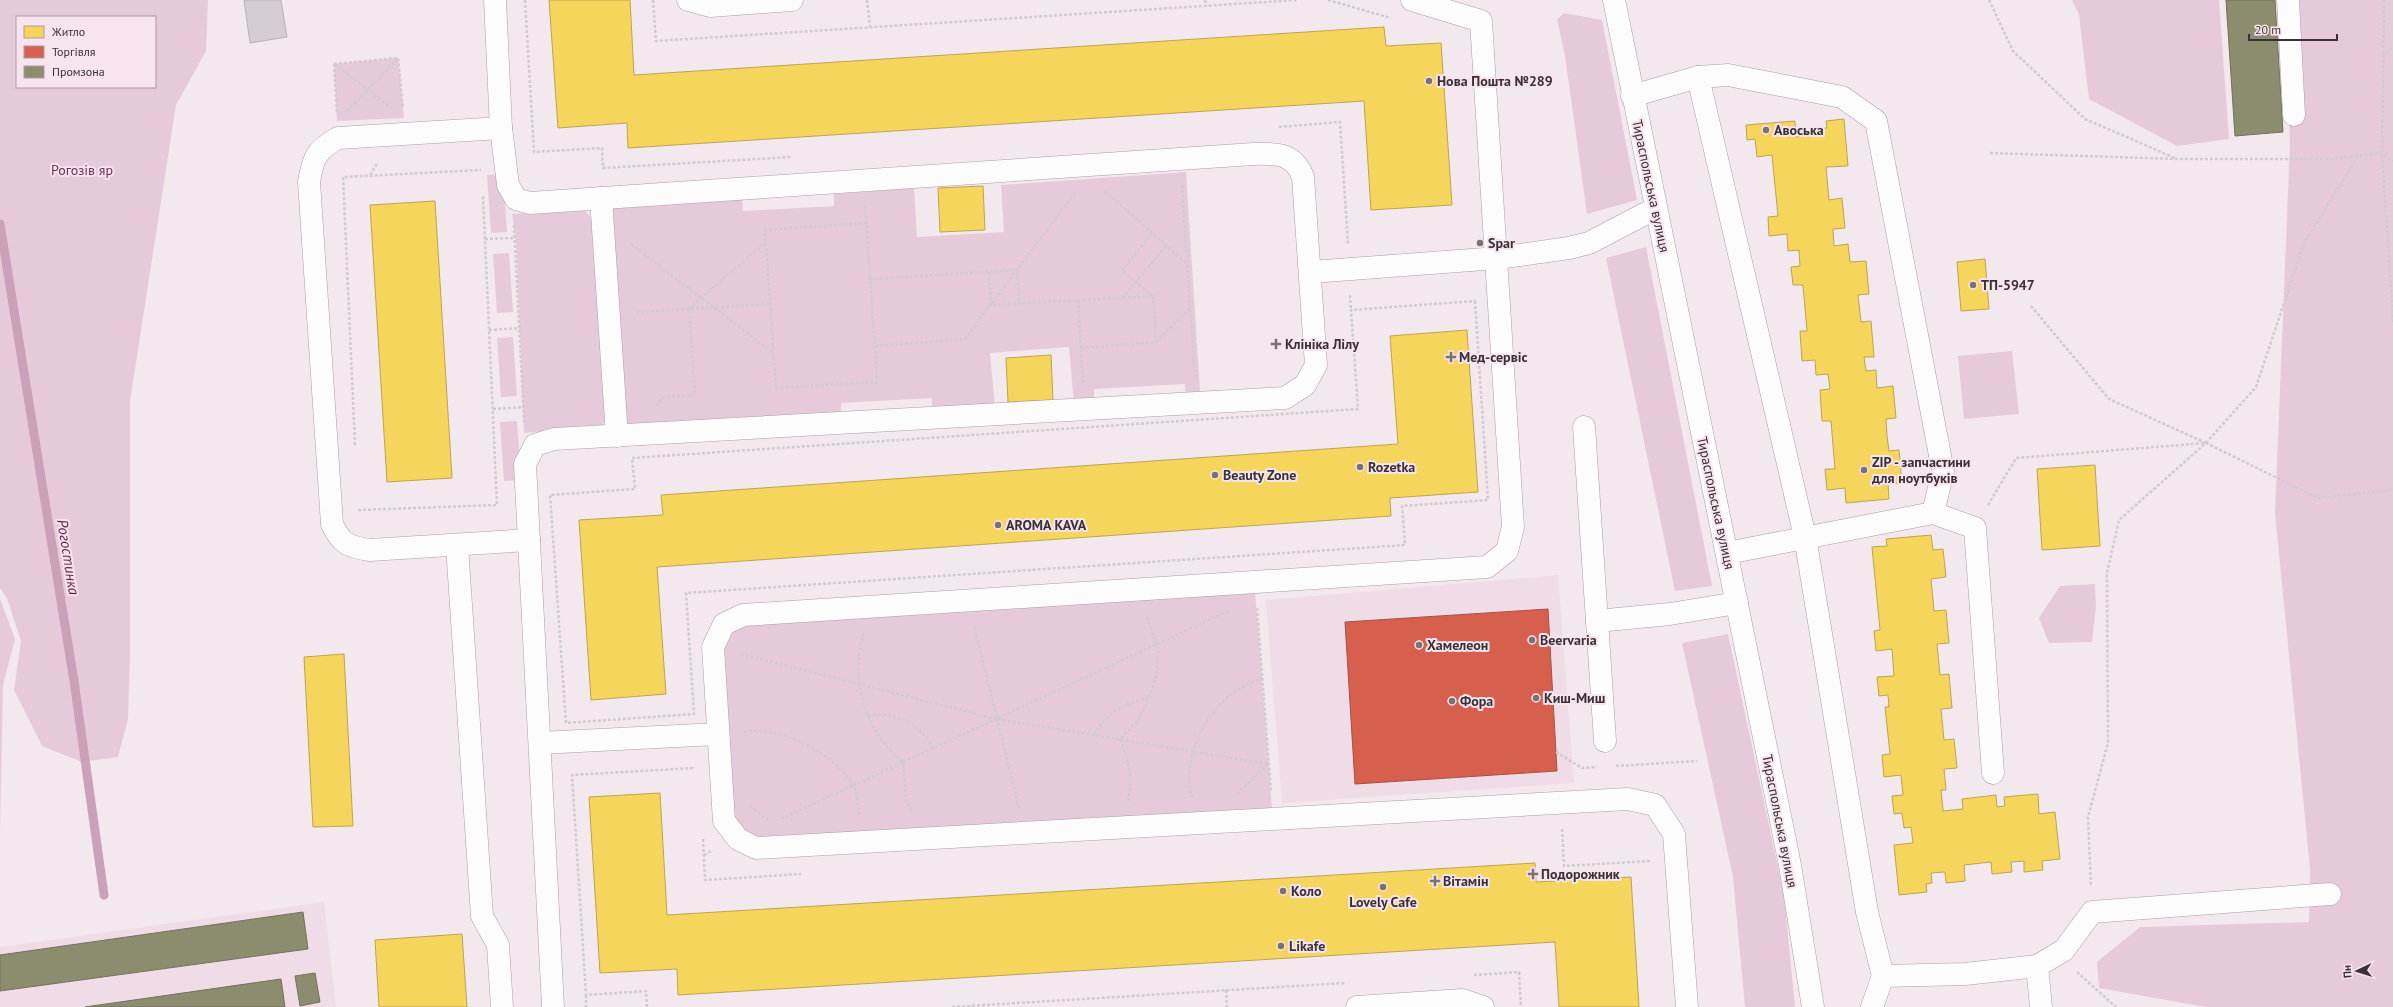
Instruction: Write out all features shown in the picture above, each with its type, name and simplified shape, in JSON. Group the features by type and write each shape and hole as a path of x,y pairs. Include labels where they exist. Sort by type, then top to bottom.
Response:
{"street":[{"path":"495,0 501,128 508,185 516,199 530,203 1276,153 1293,161 1300,168 1303,177 1311,272 1316,364 1305,385 1285,398 1197,411 1086,418 554,439 535,445 525,464 553,1007"},
{"path":"688,0 710,6 792,0"},
{"path":"1412,0 1481,21 1498,258 1513,527 1507,551 1487,566 1255,590 968,602 743,615 724,624 713,647 727,733 724,821 738,839 756,848 1628,799 1655,806 1674,834 1687,1007"},
{"name":"Тираспольська вулиця","path":"1614,0 1632,96 1790,865 1814,1007"},
{"path":"2288,0 2294,115"},
{"path":"1632,96 1698,77 1728,75 1842,98 1876,121 1943,472 1933,513"},
{"path":"1698,77 1805,537 1867,912 1883,976 1872,1007"},
{"path":"501,128 338,138 319,151 312,163 309,182 332,524 337,536 355,548 396,550 529,540"},
{"path":"601,198 617,436"},
{"path":"1311,272 1498,258 1589,243 1656,208"},
{"path":"1584,427 1604,741"},
{"path":"1727,553 1933,513 1975,528 1993,773"},
{"path":"458,546 482,916 498,944 502,1007"},
{"path":"1597,621 1670,614 1737,603"},
{"path":"540,743 727,733"},
{"path":"1883,976 1965,974 2037,966 2064,950 2092,912 2330,894"},
{"path":"2037,966 2041,1007"},
{"path":"1356,1007 1438,1004 1462,1000 1483,1007"}],"path":[{"path":"525,0 534,152 602,148 603,168 799,156"},
{"path":"653,0 656,41 1297,0"},
{"path":"867,0 870,27"},
{"path":"1205,0 1206,6"},
{"path":"1328,0 1395,19"},
{"path":"1989,0 2013,51 2085,119 2177,159"},
{"path":"2384,0 2382,57 2382,153 2393,322"},
{"path":"2382,57 2393,47"},
{"path":"392,108 334,64 398,58"},
{"path":"342,116 398,58"},
{"path":"398,58 403,110"},
{"path":"1271,127 1340,122 1348,243 1356,242"},
{"path":"1990,153 2177,159 2329,159 2360,154 2382,153 2393,161"},
{"path":"2092,912 2088,817 2108,743 2107,572 2119,520 2206,443 2256,387 2304,243 2360,154"},
{"path":"1181,159 1197,411"},
{"path":"356,447 342,177 481,170 482,178"},
{"path":"508,185 516,238 525,407 525,464"},
{"path":"1099,186 1187,264"},
{"path":"875,346 965,340 1077,190"},
{"path":"358,503 358,511 497,505 482,193"},
{"path":"867,223 870,280 877,382 776,388 765,230 867,223"},
{"path":"1152,233 1122,271 1153,296 1156,342"},
{"path":"485,239 516,238"},
{"path":"689,308 766,242"},
{"path":"631,244 773,353"},
{"path":"1122,298 1166,246"},
{"path":"870,280 1017,270"},
{"path":"1017,270 1019,303"},
{"path":"989,272 991,305"},
{"path":"991,305 1153,296"},
{"path":"1078,300 1086,418"},
{"path":"1475,301 1488,500 1402,506 1405,545 686,593 694,714 566,723 550,495 635,489 632,458 1086,418 1197,411 1358,409 1351,310 1475,301"},
{"path":"636,312 770,304"},
{"path":"2031,306 2109,399 2206,443 2318,498 2393,490"},
{"path":"653,408 664,397 695,395 689,308"},
{"path":"1081,348 1156,342 1190,308"},
{"path":"489,330 520,328"},
{"path":"493,409 525,407"},
{"path":"1975,528 2016,458 2206,443"},
{"path":"1253,555 1273,819"},
{"path":"778,820 1158,644 1255,590"},
{"path":"968,602 1025,834"},
{"path":"1120,739 1138,721 1150,698 1157,673 1158,644 1144,612"},
{"path":"865,630 860,644 858,684 874,731 887,750 903,762 906,799 916,818"},
{"path":"739,654 996,719 1268,764"},
{"path":"1193,802 1189,772 1202,728 1213,713 1229,696 1262,678"},
{"path":"1095,735 1098,728 1115,710 1125,705 1150,698"},
{"path":"868,716 877,714 898,718 917,726 933,748"},
{"path":"727,733 751,730 772,732 795,739 816,751 842,770 853,786 858,800 860,821"},
{"path":"1120,739 1128,761 1132,782 1127,804"},
{"path":"1556,752 1582,768 1605,767"},
{"path":"1613,766 1698,761"},
{"path":"1234,797 1268,764"},
{"path":"586,1007 572,775 698,768"},
{"path":"704,855 772,823 744,801"},
{"path":"1554,828 1562,827 1564,866 1650,860 1651,868"},
{"path":"702,831 705,880 808,874"},
{"path":"2064,950 2068,964 2116,1007"},
{"path":"1472,975 1519,972 1521,1007"},
{"path":"952,1007 1353,982"},
{"path":"1226,990 1227,1007"},
{"path":"586,995 646,991 646,1007"}],"shaded area":[{"path":"1558,575 1574,783 1282,803 1266,600"},
{"path":"324,902 336,1007 0,1007 0,947"}],"green space":[{"name":"Рогозів яр","path":"0,0 208,0 206,51 176,105 130,401 130,658 128,719 118,757 82,762 42,746 14,690 21,641 7,598 0,588"},
{"path":"2072,0 2219,0 2229,139 2177,146 2089,99 2079,15"},
{"path":"2284,0 2393,0 2393,1007 2206,1007 2099,988 2097,962 2140,927 2309,922 2310,869 2275,513 2290,142"},
{"path":"1564,13 1602,20 1637,200 1587,214 1565,56 1557,19"},
{"path":"398,58 404,118 337,121 334,64"},
{"path":"1186,172 1200,391 1198,399 1186,398 1185,384 1094,389 1094,403 1074,404 1069,347 990,353 995,407 932,409 932,398 841,403 841,418 630,427 622,418 609,212 617,206 742,199 743,211 834,206 834,194 914,188 917,237 1004,232 1001,185"},
{"path":"503,174 507,232 491,233 487,175"},
{"path":"584,210 595,222 608,415 602,426 524,433 516,238 512,214"},
{"path":"1646,247 1712,586 1675,591 1606,258"},
{"path":"509,253 513,312 497,313 493,254"},
{"path":"513,337 517,396 501,397 497,338"},
{"path":"2012,351 2019,414 1964,419 1958,356"},
{"path":"517,421 521,480 504,481 500,422"},
{"path":"2095,584 2096,606 2092,642 2049,643 2039,618 2060,586"},
{"path":"1255,591 1272,809 758,839 745,836 734,821 724,650 733,632 751,623"},
{"path":"0,599 15,639 3,685 0,832"},
{"path":"1728,634 1784,895 1795,1007 1745,1007 1733,877 1682,643"}],"building: Житло":[{"path":"549,0 630,0 634,75 1384,27 1386,46 1441,43 1452,205 1371,210 1364,101 628,148 627,123 558,128"},
{"path":"1844,119 1848,166 1826,167 1829,200 1842,198 1845,228 1833,229 1834,246 1848,244 1850,262 1866,261 1869,294 1858,295 1861,322 1871,321 1874,357 1864,357 1866,371 1876,370 1877,388 1893,386 1896,418 1886,419 1887,436 1889,451 1899,450 1902,483 1888,484 1889,499 1846,503 1845,488 1827,490 1825,469 1835,469 1831,421 1822,421 1820,390 1830,389 1828,374 1816,375 1815,360 1802,361 1800,331 1807,331 1803,285 1793,285 1791,267 1800,266 1799,250 1788,251 1787,234 1769,236 1768,217 1778,216 1772,155 1757,157 1755,139 1747,140 1746,125 1795,121 1796,137 1811,135 1810,129 1827,128 1826,121"},
{"path":"983,186 985,230 940,232 938,188"},
{"path":"435,201 452,478 387,482 370,205"},
{"name":"ТП-5947","path":"1985,259 1989,309 1961,311 1957,262"},
{"path":"1467,330 1478,492 1390,498 1391,516 657,567 666,694 591,700 579,520 663,515 661,495 1398,444 1390,336"},
{"path":"1051,355 1053,400 1008,402 1006,358"},
{"path":"2095,465 2100,546 2042,550 2037,469"},
{"path":"1931,535 1933,550 1943,549 1946,577 1931,579 1934,611 1946,610 1949,643 1937,644 1940,675 1949,674 1952,708 1941,709 1944,740 1954,739 1957,768 1944,769 1946,790 1941,790 1943,811 1963,809 1962,799 1996,795 1997,807 2005,806 2004,797 2038,794 2039,814 2055,812 2060,859 2042,861 2043,870 2024,872 2024,861 2011,862 2012,872 1992,874 1991,862 1964,865 1965,881 1946,883 1945,872 1931,873 1932,883 1926,884 1927,892 1899,895 1894,845 1913,843 1911,827 1904,828 1902,813 1894,814 1892,796 1903,795 1901,775 1884,777 1882,755 1890,754 1885,707 1889,707 1888,695 1879,696 1877,677 1894,676 1892,649 1876,651 1874,631 1880,630 1872,547 1887,546 1886,539"},
{"path":"344,654 353,826 313,827 304,657"},
{"path":"660,793 667,915 1535,863 1536,882 1631,877 1639,1007 1559,1007 1555,942 678,995 677,969 600,973 589,797"},
{"path":"462,934 467,1007 379,1007 375,940"}],"building: Торгівля":[{"name":"Фора","path":"1548,609 1557,771 1355,784 1345,622"}],"building: Промзона":[{"path":"2226,0 2275,0 2283,132 2235,136"},
{"path":"303,912 308,949 0,991 0,955"},
{"path":"315,973 320,1002 300,1006 295,976"},
{"path":"281,979 285,1007 85,1007"}],"building: Інше":[{"path":"244,0 281,0 287,37 250,43"}],"waterway":[{"name":"Рогостинка","path":"0,224 74,681 104,895"}],"place":[{"name":"Нова Пошта №289","path":"1429,81"},
{"name":"Авоська","path":"1766,130"},
{"name":"Spar","path":"1480,243"},
{"name":"ТП-5947","path":"1973,285"},
{"name":"Клініка Лілу","path":"1276,344"},
{"name":"Мед-сервіс","path":"1451,357"},
{"name":"Rozetka","path":"1360,467"},
{"name":"ZIP - запчастини для ноутбуків","path":"1864,470"},
{"name":"Beauty Zone","path":"1215,475"},
{"name":"AROMA KAVA","path":"998,525"},
{"name":"Beervaria","path":"1532,640"},
{"name":"Хамелеон","path":"1419,645"},
{"name":"Киш-Миш","path":"1536,698"},
{"name":"Фора","path":"1452,701"},
{"name":"Подорожник","path":"1533,874"},
{"name":"Вітамін","path":"1435,881"},
{"name":"Lovely Cafe","path":"1383,887"},
{"name":"Коло","path":"1283,891"},
{"name":"Likafe","path":"1281,946"}]}
